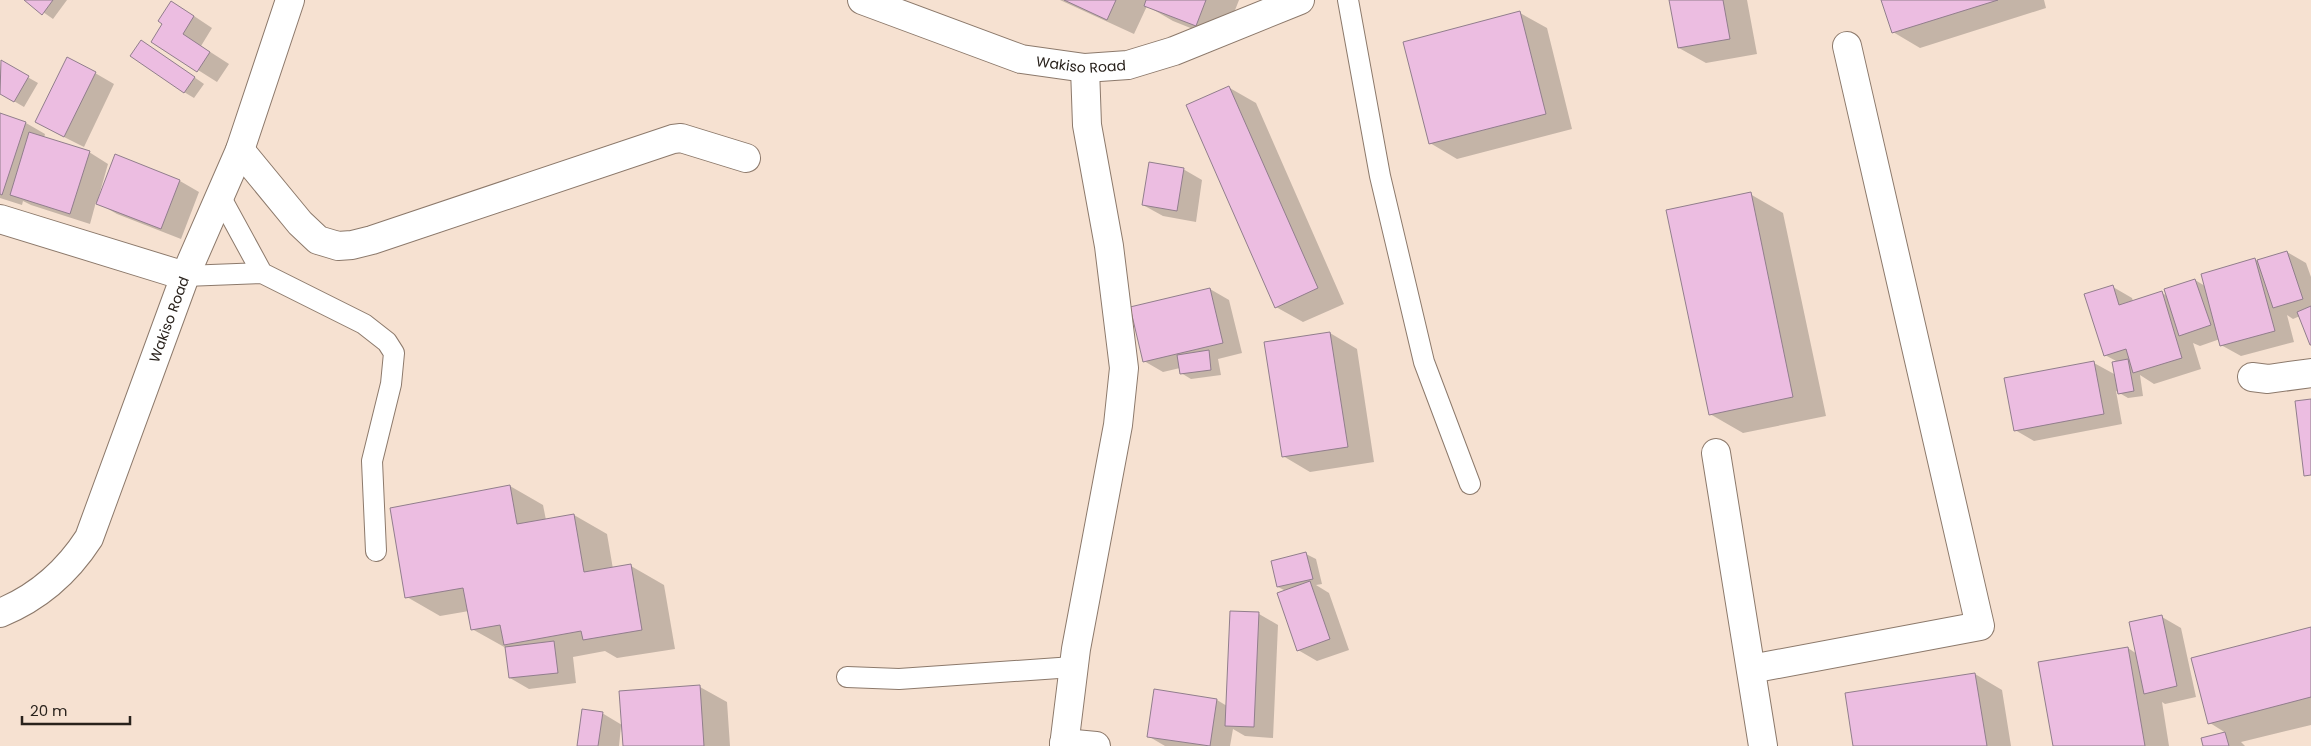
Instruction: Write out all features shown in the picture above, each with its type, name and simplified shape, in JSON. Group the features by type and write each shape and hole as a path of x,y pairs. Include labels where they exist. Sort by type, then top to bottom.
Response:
{"street":[{"name":"Wakiso Road","path":"5,611 49,585 75,560 89,538 185,276 240,150 290,0"},
{"name":"Wakiso Road","path":"862,0 1021,58 1085,68 1128,65 1174,52 1300,0"},
{"path":"1751,669 1980,626 1847,46"},
{"path":"1085,68 1087,125 1109,246 1124,368 1119,418 1073,668 1064,745 1096,746"},
{"path":"240,150 300,223 318,240 338,246 372,240 681,138 746,158"},
{"path":"0,219 185,276"},
{"path":"2252,377 2268,378 2311,373"},
{"path":"1716,453 1764,746"}],"lane":[{"path":"1348,0 1380,176 1424,362 1470,484"},
{"path":"220,196 262,273"},
{"path":"185,276 262,273 364,324 387,342 394,354 391,384 372,460 376,551"},
{"path":"847,677 899,679 1073,668"}],"building":[{"path":"24,0 53,0 42,15"},
{"path":"1064,0 1116,0 1107,20"},
{"path":"1146,0 1206,0 1196,26 1144,6"},
{"path":"1669,0 1723,0 1730,39 1678,48"},
{"path":"1881,0 1998,0 1892,33"},
{"path":"171,1 194,16 183,34 210,52 197,72 151,42 162,24 158,21"},
{"path":"1520,11 1546,114 1429,144 1403,42"},
{"path":"141,40 195,77 184,93 130,56"},
{"path":"67,57 96,72 64,137 35,122"},
{"path":"1,60 29,76 14,102 0,94"},
{"path":"1229,86 1318,288 1275,308 1186,105"},
{"path":"0,113 26,122 2,195 0,194"},
{"path":"29,132 90,151 70,214 10,195"},
{"path":"115,154 180,180 161,229 96,204"},
{"path":"1149,162 1184,168 1177,211 1142,205"},
{"path":"1751,192 1793,397 1709,415 1666,210"},
{"path":"2287,251 2303,299 2273,308 2257,260"},
{"path":"2255,258 2275,331 2220,346 2201,274"},
{"path":"2195,279 2211,325 2179,336 2164,289"},
{"path":"2113,285 2119,305 2162,291 2182,358 2133,373 2126,349 2104,356 2084,294"},
{"path":"1210,288 1223,343 1143,362 1130,307"},
{"path":"2311,306 2311,345 2310,345 2297,312"},
{"path":"1330,332 1348,447 1282,457 1264,342"},
{"path":"1209,350 1211,370 1180,374 1177,355"},
{"path":"2128,359 2134,391 2118,394 2112,362"},
{"path":"2094,361 2104,414 2014,431 2004,378"},
{"path":"2311,399 2311,475 2304,476 2295,401"},
{"path":"510,485 517,524 574,514 584,572 631,564 642,630 583,640 581,631 504,645 500,625 471,630 463,588 405,598 390,508"},
{"path":"1306,552 1313,579 1277,587 1271,561"},
{"path":"1310,581 1330,639 1297,651 1277,593"},
{"path":"1230,611 1259,612 1254,727 1225,726"},
{"path":"2162,615 2177,686 2144,694 2129,622"},
{"path":"2311,627 2311,697 2208,724 2191,658"},
{"path":"554,641 558,673 509,678 505,647"},
{"path":"2128,647 2145,746 2053,746 2038,662"},
{"path":"1975,673 1987,746 1853,746 1845,693"},
{"path":"700,685 704,746 623,746 619,691"},
{"path":"1154,689 1217,699 1210,746 1147,737"},
{"path":"582,709 603,712 598,746 577,746"},
{"path":"2225,732 2229,746 2203,746 2201,738"}]}
